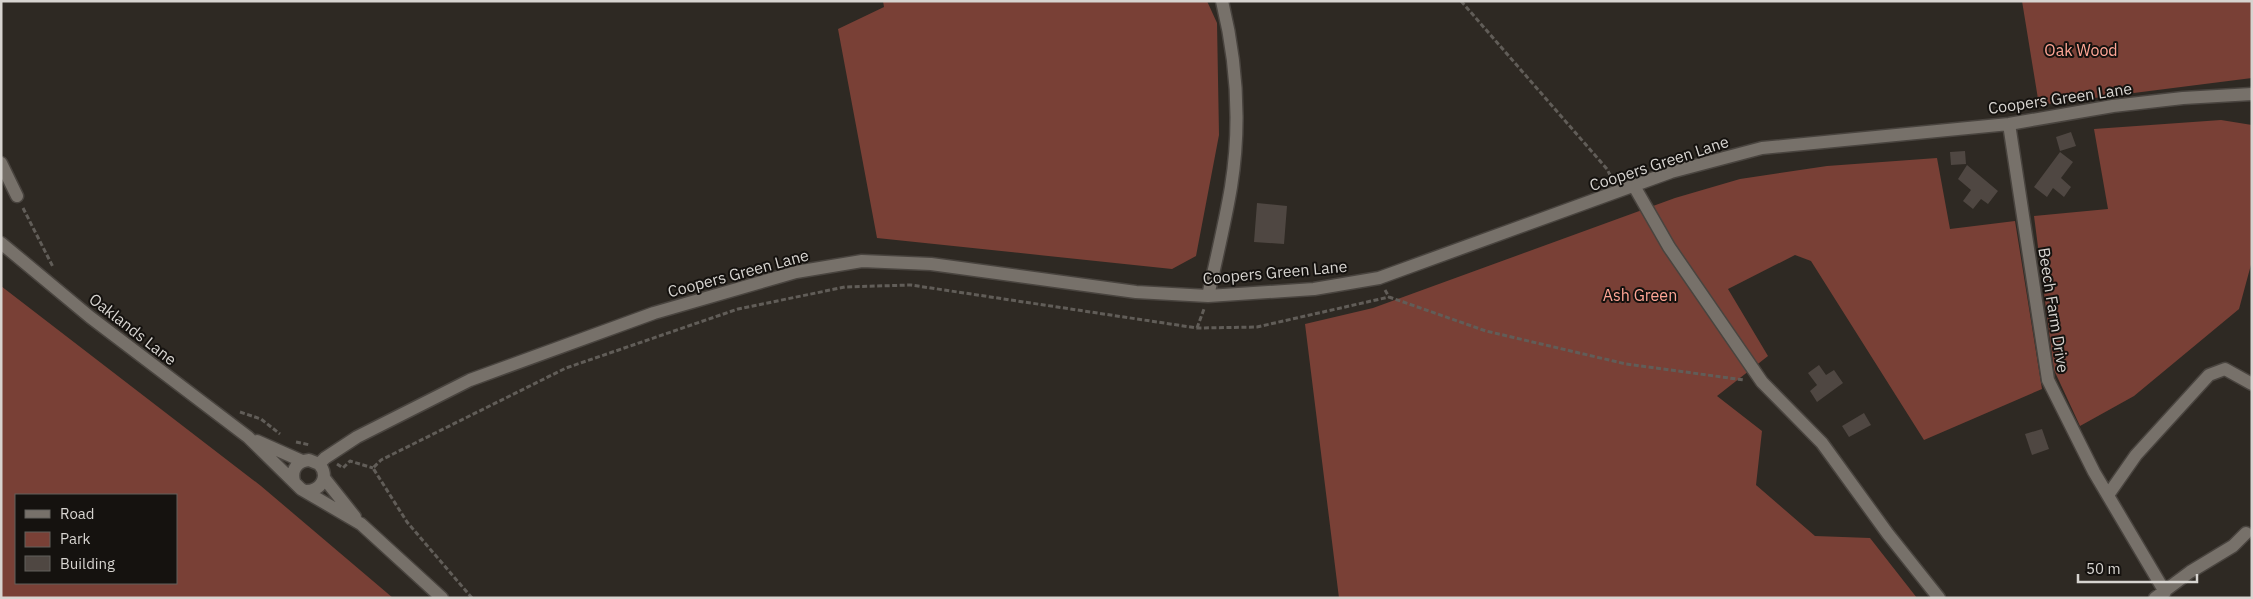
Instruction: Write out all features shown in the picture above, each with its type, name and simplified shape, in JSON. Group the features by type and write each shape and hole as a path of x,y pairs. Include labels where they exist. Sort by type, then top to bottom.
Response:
{"street":[{"path":"1208,296 1231,186 1236,127 1236,78 1222,1"},
{"name":"Coopers Green Lane","path":"319,464 357,437 470,380 654,313 796,272 862,261 931,264 1136,292 1208,296 1314,289 1379,278 1671,172 1762,148 2009,124 2113,106 2182,98 2252,94"},
{"name":"Beech Farm Drive","path":"2009,124 2048,380 2094,472 2160,595"},
{"path":"1,163 17,196"},
{"path":"1634,186 1669,247 1762,382 1822,443 1888,534 1939,598"},
{"name":"Oaklands Lane","path":"1,243 90,317 248,437 294,481"},
{"path":"2108,495 2136,455 2210,375 2225,369 2252,384"},
{"name":"Oaklands Lane","path":"248,437 302,461"},
{"path":"361,524 306,491 294,481 295,467 302,461 311,460 319,464 324,478 361,524 442,598"},
{"path":"306,491 320,487 324,478"},
{"path":"2160,595 2190,572 2233,546 2246,533"}],"path":[{"path":"1461,1 1607,169 1617,192"},
{"path":"17,196 56,272"},
{"path":"1379,278 1389,297"},
{"path":"373,468 381,460 566,368 738,309 845,288 911,285 1197,328 1257,327 1389,297 1486,331 1607,359 1762,382"},
{"path":"1197,328 1208,296"},
{"path":"237,411 261,419 281,435"},
{"path":"288,441 306,443 316,448"},
{"path":"343,468 350,461 373,468 407,522 472,598"}],"green space":[{"path":"883,1 1207,1 1217,23 1219,135 1196,256 1172,269 877,238 838,29 884,7"},
{"name":"Oak Wood","path":"2022,1 2252,1 2252,78 2039,105"},
{"path":"2221,120 2252,125 2252,261 2239,309 2134,396 2080,426 2054,370 2034,216 2108,209 2094,129"},
{"name":"Ash Green","path":"1937,158 1950,229 2015,221 2042,389 1924,440 1811,261 1795,255 1728,289 1768,356 1717,396 1762,431 1756,485 1815,536 1870,538 1917,598 1339,598 1305,324 1373,308 1675,198 1740,179 1827,166"},
{"path":"1,286 261,486 393,598 1,598"}],"building":[{"path":"2071,132 2076,146 2060,151 2056,137"},
{"path":"1965,151 1966,164 1951,165 1950,152"},
{"path":"2060,152 2073,162 2061,178 2071,187 2064,197 2053,188 2047,197 2034,187"},
{"path":"1967,165 1998,191 1988,204 1981,199 1973,209 1963,201 1971,190 1958,179"},
{"path":"1257,203 1287,206 1284,244 1254,242"},
{"path":"1819,365 1826,375 1834,370 1843,383 1817,402 1810,391 1817,385 1808,373"},
{"path":"1864,413 1871,425 1849,437 1842,426"},
{"path":"2042,429 2049,449 2032,455 2025,434"}]}
